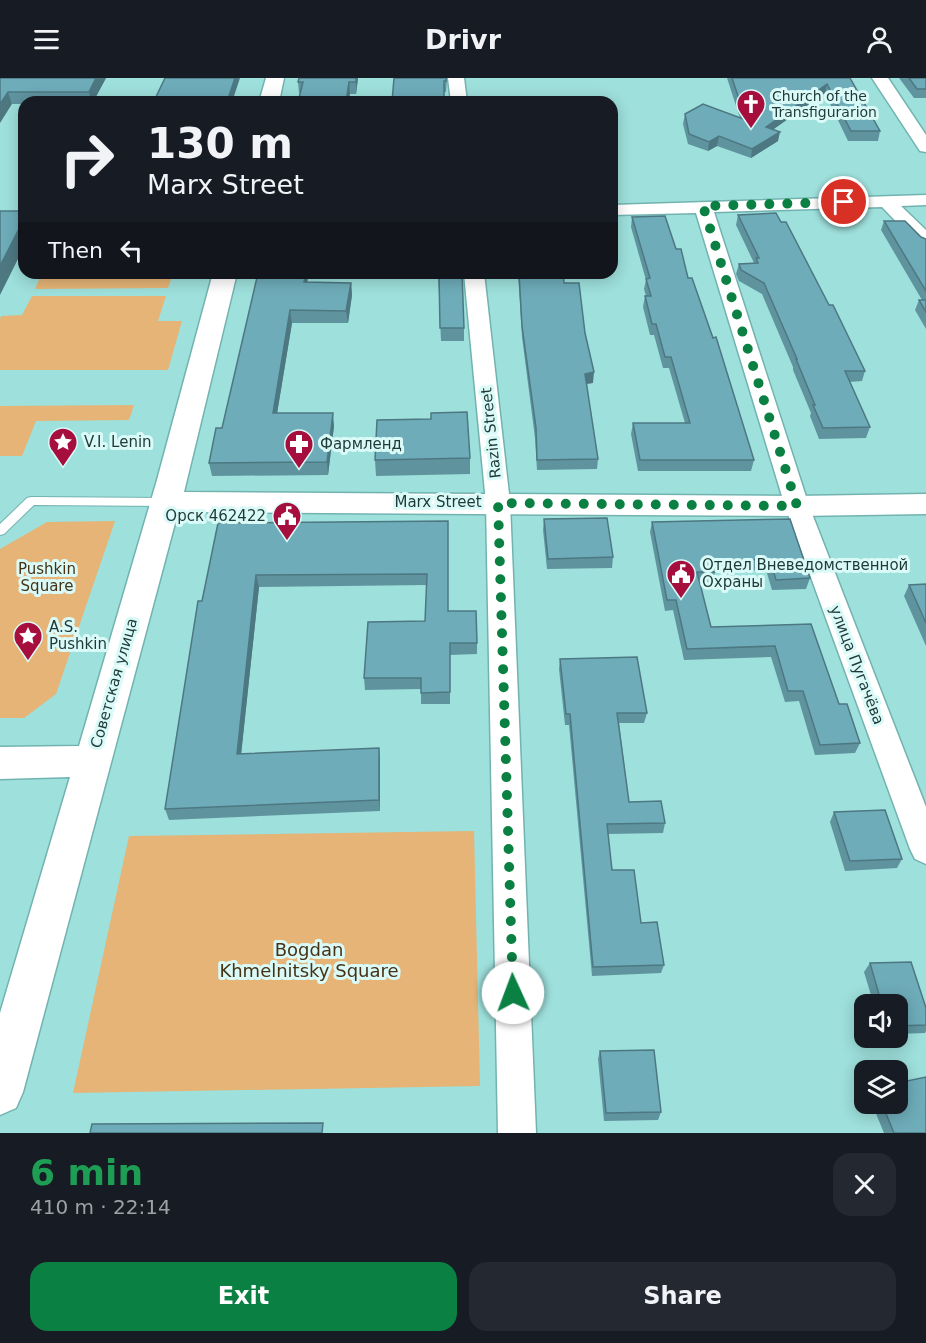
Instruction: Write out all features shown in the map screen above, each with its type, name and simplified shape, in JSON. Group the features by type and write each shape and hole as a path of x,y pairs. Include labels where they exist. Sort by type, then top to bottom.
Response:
{"street":[{"path":"270,96 275,78"},
{"path":"456,78 458,96"},
{"path":"880,78 926,147"},
{"path":"618,210 926,200"},
{"path":"888,203 926,241"},
{"name":"улица Пугачёва","path":"703,206 797,506 926,849"},
{"name":"Советская улица","path":"0,1092 6,1051 166,502 223,279"},
{"name":"Razin Street","path":"475,279 498,503 517,1133"},
{"name":"Marx Street","path":"166,502 797,506 926,504"},
{"path":"0,763 92,761"}],"lane":[{"path":"0,531 31,501 166,502"}],"green space":[{"path":"39,279 171,279 168,288 35,289"},
{"path":"32,296 166,296 158,321 182,321 168,370 0,370 1,316 22,315"},
{"path":"134,405 129,420 36,421 22,456 0,456 0,406"},
{"name":"Pushkin Square","path":"115,521 56,694 24,718 0,718 0,549 47,522"},
{"name":"Bogdan Khmelnitsky Square","path":"474,831 480,1086 73,1093 129,836"}],"building":[{"path":"0,78 96,78 89,92 8,92 0,104"},
{"path":"165,78 235,78 229,96 156,96"},
{"path":"299,78 356,78 356,82 349,82 347,96 300,96 303,82 298,82"},
{"path":"394,78 446,78 444,96 392,96"},
{"path":"732,78 850,78 880,131 851,131 827,84 766,127 780,132 752,149 719,136 709,142 689,134 685,114 703,104 746,120"},
{"path":"909,78 926,78 926,89 917,89"},
{"path":"0,211 18,211 18,231 0,266"},
{"path":"776,213 781,222 786,222 829,305 833,305 865,371 845,371 870,427 823,428 797,359 764,283 741,270 739,264 758,263 756,258 759,258 738,215"},
{"path":"665,216 676,249 681,249 688,278 692,278 713,338 716,337 754,460 640,460 633,423 690,423 671,357 665,357 656,324 652,324 645,296 651,296 646,279 650,278 632,217"},
{"path":"884,221 905,221 926,239 926,291"},
{"path":"257,279 305,279 304,282 351,283 346,311 290,310 273,413 333,413 327,462 209,463 216,428 222,428"},
{"path":"439,279 462,279 464,328 440,328"},
{"path":"519,279 564,279 564,283 579,283 585,333 594,372 585,374 598,459 537,460 536,428 522,326"},
{"path":"919,300 926,300 926,312"},
{"path":"467,412 470,458 375,460 377,420 431,419 431,413"},
{"path":"607,518 613,557 548,559 544,519"},
{"path":"790,519 810,578 776,580 770,559 712,561 715,572 697,572 711,627 811,624 839,704 847,704 860,743 820,745 803,691 788,691 775,646 687,649 676,600 667,600 652,522"},
{"path":"448,521 448,611 476,611 477,643 450,643 450,692 421,693 421,678 364,678 368,622 425,621 427,574 256,575 237,754 379,748 379,800 165,809 198,601 202,601 218,523"},
{"path":"926,584 926,623 909,585"},
{"path":"637,657 647,713 617,713 629,802 661,801 665,823 607,824 612,870 634,870 641,923 657,922 664,965 593,967 570,714 566,714 560,659"},
{"path":"885,810 902,859 850,861 834,812"},
{"path":"911,962 926,1008 926,1025 908,1026 908,994 879,994 870,963"},
{"path":"654,1050 661,1112 606,1113 600,1051"},
{"path":"926,1077 926,1133 894,1133 886,1114 908,1114 908,1081"},
{"path":"323,1123 322,1133 90,1133 92,1124"}],"place":[{"name":"Church of the Transfigurarion","path":"751,130"},
{"name":"V.I. Lenin","path":"63,468"},
{"name":"Фармленд","path":"299,470"},
{"name":"Орск 462422","path":"287,542"},
{"name":"Отдел Вневедомственной Охраны","path":"681,600"},
{"name":"A.S. Pushkin","path":"28,662"}],"route":[{"path":"513,993 498,503 797,506 703,206 844,202"}]}
